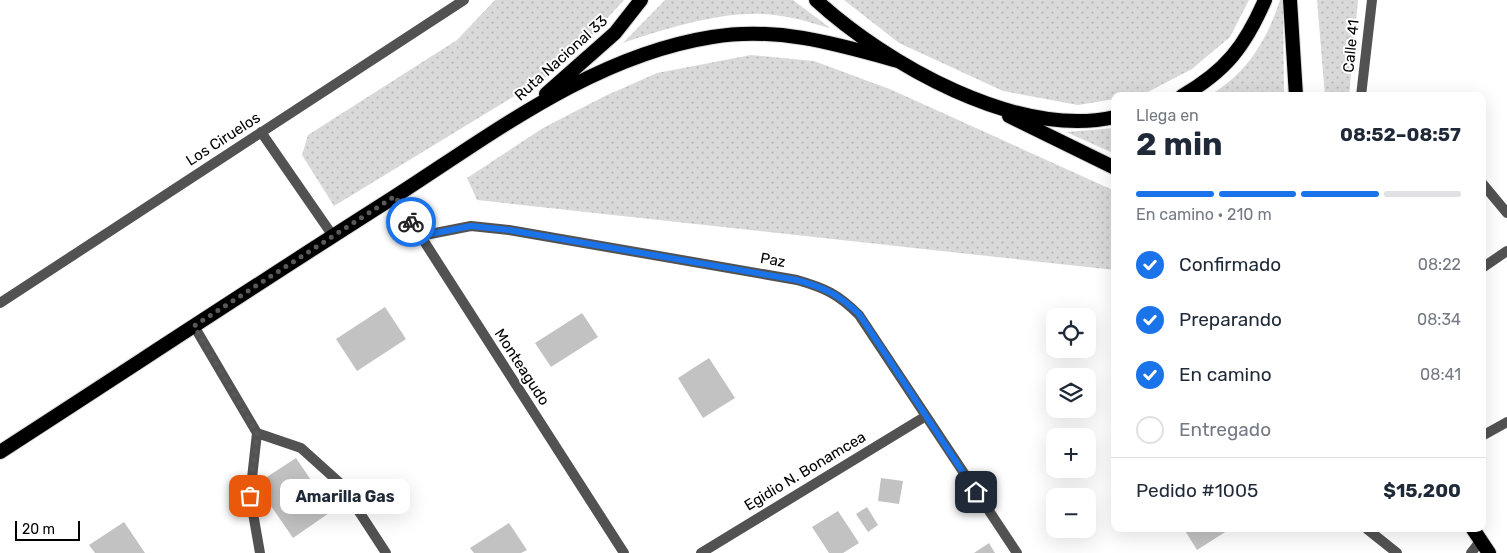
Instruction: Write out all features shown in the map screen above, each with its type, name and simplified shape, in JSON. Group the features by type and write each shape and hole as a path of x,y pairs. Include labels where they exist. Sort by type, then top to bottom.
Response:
{"highway":[{"name":"Ruta Nacional 33","path":"522,114 575,70 615,33 641,0"},
{"path":"816,0 898,61 1111,166"},
{"path":"1188,92 1222,69 1239,50 1254,26 1265,0"},
{"path":"1290,0 1296,92"},
{"name":"Ruta Nacional 33","path":"522,114 618,63 668,46 714,36 760,34 808,37 898,61"},
{"path":"985,104 1036,116 1069,120 1111,117"},
{"path":"0,452 522,114"},
{"path":"1477,534 1489,553"}],"street":[{"name":"Los Ciruelos","path":"0,303 441,17 464,0"},
{"name":"Calle 41","path":"1361,92 1372,0"},
{"path":"261,132 333,236"},
{"path":"1486,188 1507,213"},
{"name":"Monteagudo","path":"395,196 624,553"},
{"name":"Paz","path":"420,236 471,226 509,230 797,280 826,289 842,298 859,314 1017,553"},
{"path":"1486,265 1507,250"},
{"path":"194,326 257,433 250,496 260,553"},
{"name":"Egidio N. Bonamcea","path":"701,553 926,416"},
{"path":"1486,434 1507,422"},
{"path":"257,433 301,448 341,484 386,553"},
{"path":"1370,532 1397,553"},
{"path":"1471,553 1477,534"}],"shaded area":[{"path":"495,0 624,0 591,36 549,75 334,206 302,155 308,135 457,40"},
{"path":"665,0 793,0 830,28 787,17 742,14 680,25 623,43"},
{"path":"844,0 1249,0 1230,37 1192,69 1148,92 1111,92 1111,100 1078,105 1003,91 899,43"},
{"path":"1280,0 1283,0 1284,92 1214,92 1244,67 1262,42"},
{"path":"1317,0 1358,0 1349,92 1325,92"},
{"path":"751,55 814,61 892,90 1111,189 1111,270 477,200 467,178 543,128 605,96 657,73"},
{"path":"1111,128 1111,152 1066,132"}],"building":[{"path":"385,307 406,339 357,371 336,339"},
{"path":"582,313 598,337 551,367 535,343"},
{"path":"709,358 735,398 703,418 678,378"},
{"path":"296,458 332,511 293,538 256,484"},
{"path":"881,478 903,481 899,504 878,501"},
{"path":"867,507 878,525 868,532 856,514"},
{"path":"838,511 859,543 843,553 829,553 812,527"},
{"path":"124,522 145,553 95,553 89,545"},
{"path":"509,523 527,550 521,553 474,553 470,548"},
{"path":"1186,532 1225,532 1197,550"},
{"path":"989,543 995,553 974,553"}],"way so far":[{"path":"250,496 257,433 194,326 395,196 411,222"}],"place":[{"name":"Amarilla Gas","path":"250,496"}],"route":[{"path":"411,222 420,236 471,226 509,230 797,280 826,289 842,298 859,314 976,492"}]}
